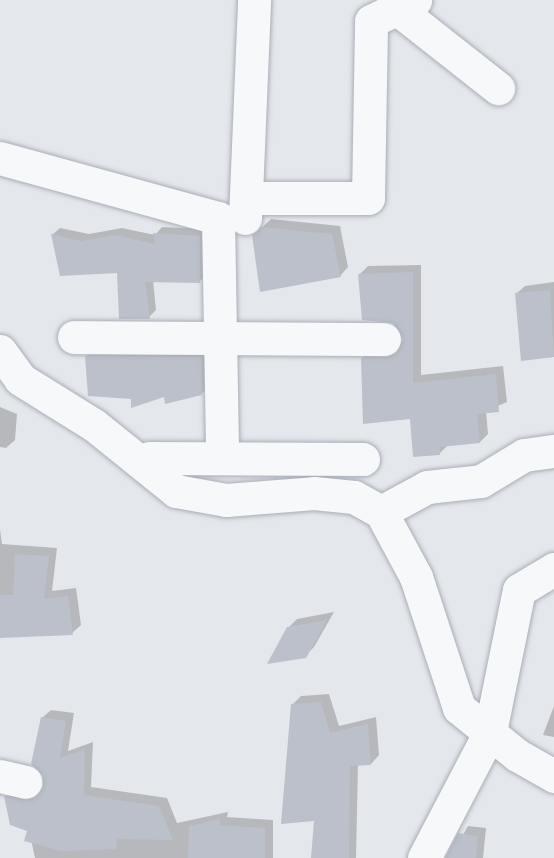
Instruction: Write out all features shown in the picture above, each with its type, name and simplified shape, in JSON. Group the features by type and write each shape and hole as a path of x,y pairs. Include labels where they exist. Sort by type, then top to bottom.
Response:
{"street":[{"path":"222,457 220,338 236,212 254,0"},
{"path":"236,212 368,198 371,21 407,5 498,88"},
{"path":"0,158 236,212 357,219"},
{"path":"74,337 384,339"},
{"path":"0,351 20,379 93,425 176,491 226,500 314,493 354,497 381,512 416,578 459,708 554,776"},
{"path":"381,512 427,487 481,481 524,455 554,451"},
{"path":"148,458 363,459"},
{"path":"424,858 490,732 519,590 554,569"}],"building":[{"path":"261,227 332,234 341,277 260,292 252,235"},
{"path":"153,233 200,236 200,283 145,282 150,319 119,319 117,273 60,276 51,234 81,241 115,235 155,244"},
{"path":"413,272 413,383 496,374 499,412 477,414 480,443 440,447 440,455 413,457 410,419 363,424 361,358 393,356 403,339 393,323 362,320 358,274"},
{"path":"550,290 554,357 521,361 515,293"},
{"path":"85,356 202,357 202,395 165,404 164,397 131,408 131,399 88,396"},
{"path":"15,554 49,556 44,599 68,596 73,635 0,638 0,595 13,595"},
{"path":"327,620 306,658 267,664 287,627"},
{"path":"321,702 330,733 368,724 371,765 350,766 349,858 311,858 314,821 281,824 291,704"},
{"path":"41,717 66,721 60,758 85,749 84,795 159,806 173,840 117,839 116,849 61,851 24,841 27,831 10,825 4,796 30,800 43,787 43,776 31,764"},
{"path":"220,819 219,825 265,828 265,858 188,858 189,826"},
{"path":"458,833 478,836 476,858 445,858"}]}
